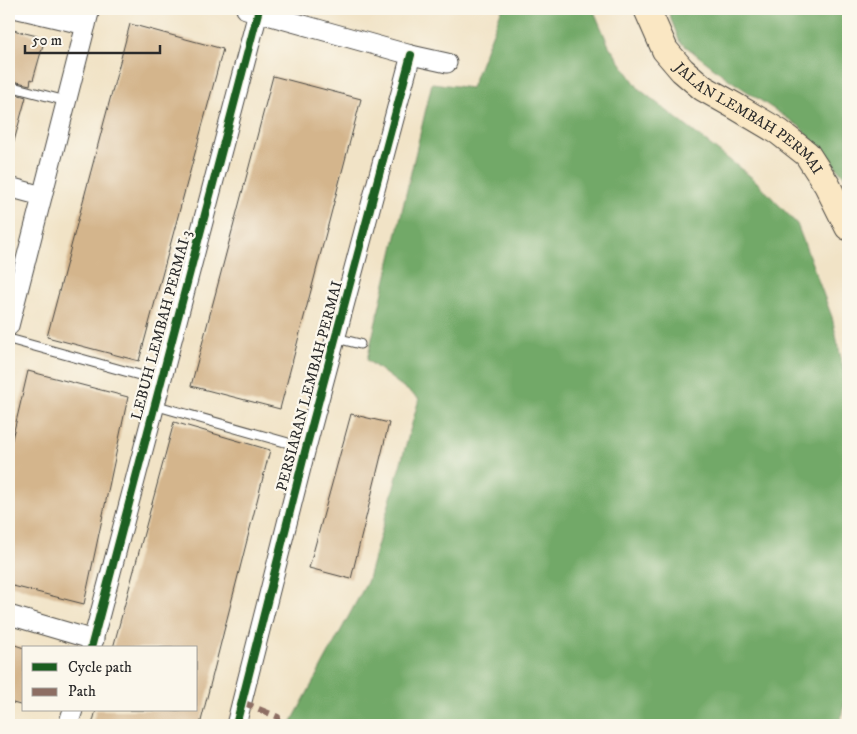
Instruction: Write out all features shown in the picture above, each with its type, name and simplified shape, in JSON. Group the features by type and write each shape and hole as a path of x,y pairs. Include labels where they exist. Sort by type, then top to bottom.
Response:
{"main road":[{"name":"JALAN LEMBAH PERMAI","path":"647,9 665,50 682,70 703,88 778,132 808,154 827,185 848,228"}],"street":[{"path":"9,326 88,17 18,9"},
{"path":"254,10 411,55 447,63"},
{"name":"LEBUH LEMBAH PERMAI 3","path":"92,644 161,381 254,10"},
{"name":"PERSIARAN LEMBAH PERMAI","path":"236,725 306,448 411,55"},
{"path":"9,187 42,196"},
{"path":"9,615 92,644"},
{"path":"68,725 72,712"}],"lane":[{"path":"9,86 66,101"},
{"path":"336,338 360,344"},
{"path":"9,339 161,381"},
{"path":"154,404 306,448"}],"green space":[{"path":"502,9 593,9 609,46 639,89 755,180 797,224 832,317 848,391 848,689 839,725 290,725 367,582 419,399 367,360 432,83 471,88"},
{"path":"667,9 848,9 848,184 846,178 799,126 727,78 680,42"}],"building":[{"path":"130,24 223,49 139,361 47,337"},
{"path":"9,29 45,38 30,85 9,80"},
{"path":"273,76 361,99 280,409 191,386"},
{"path":"9,92 26,97 13,145 9,145"},
{"path":"28,371 128,397 84,604 9,585 9,452"},
{"path":"351,414 389,423 351,579 309,568"},
{"path":"174,422 270,450 200,725 92,725 95,712 198,712 198,646 114,646"},
{"path":"9,643 22,647 22,705 9,702"}],"marked path":[{"path":"242,702 278,717 278,725"}],"cycle path":[{"path":"92,646 259,9"},
{"path":"236,725 306,448 411,55"}]}
